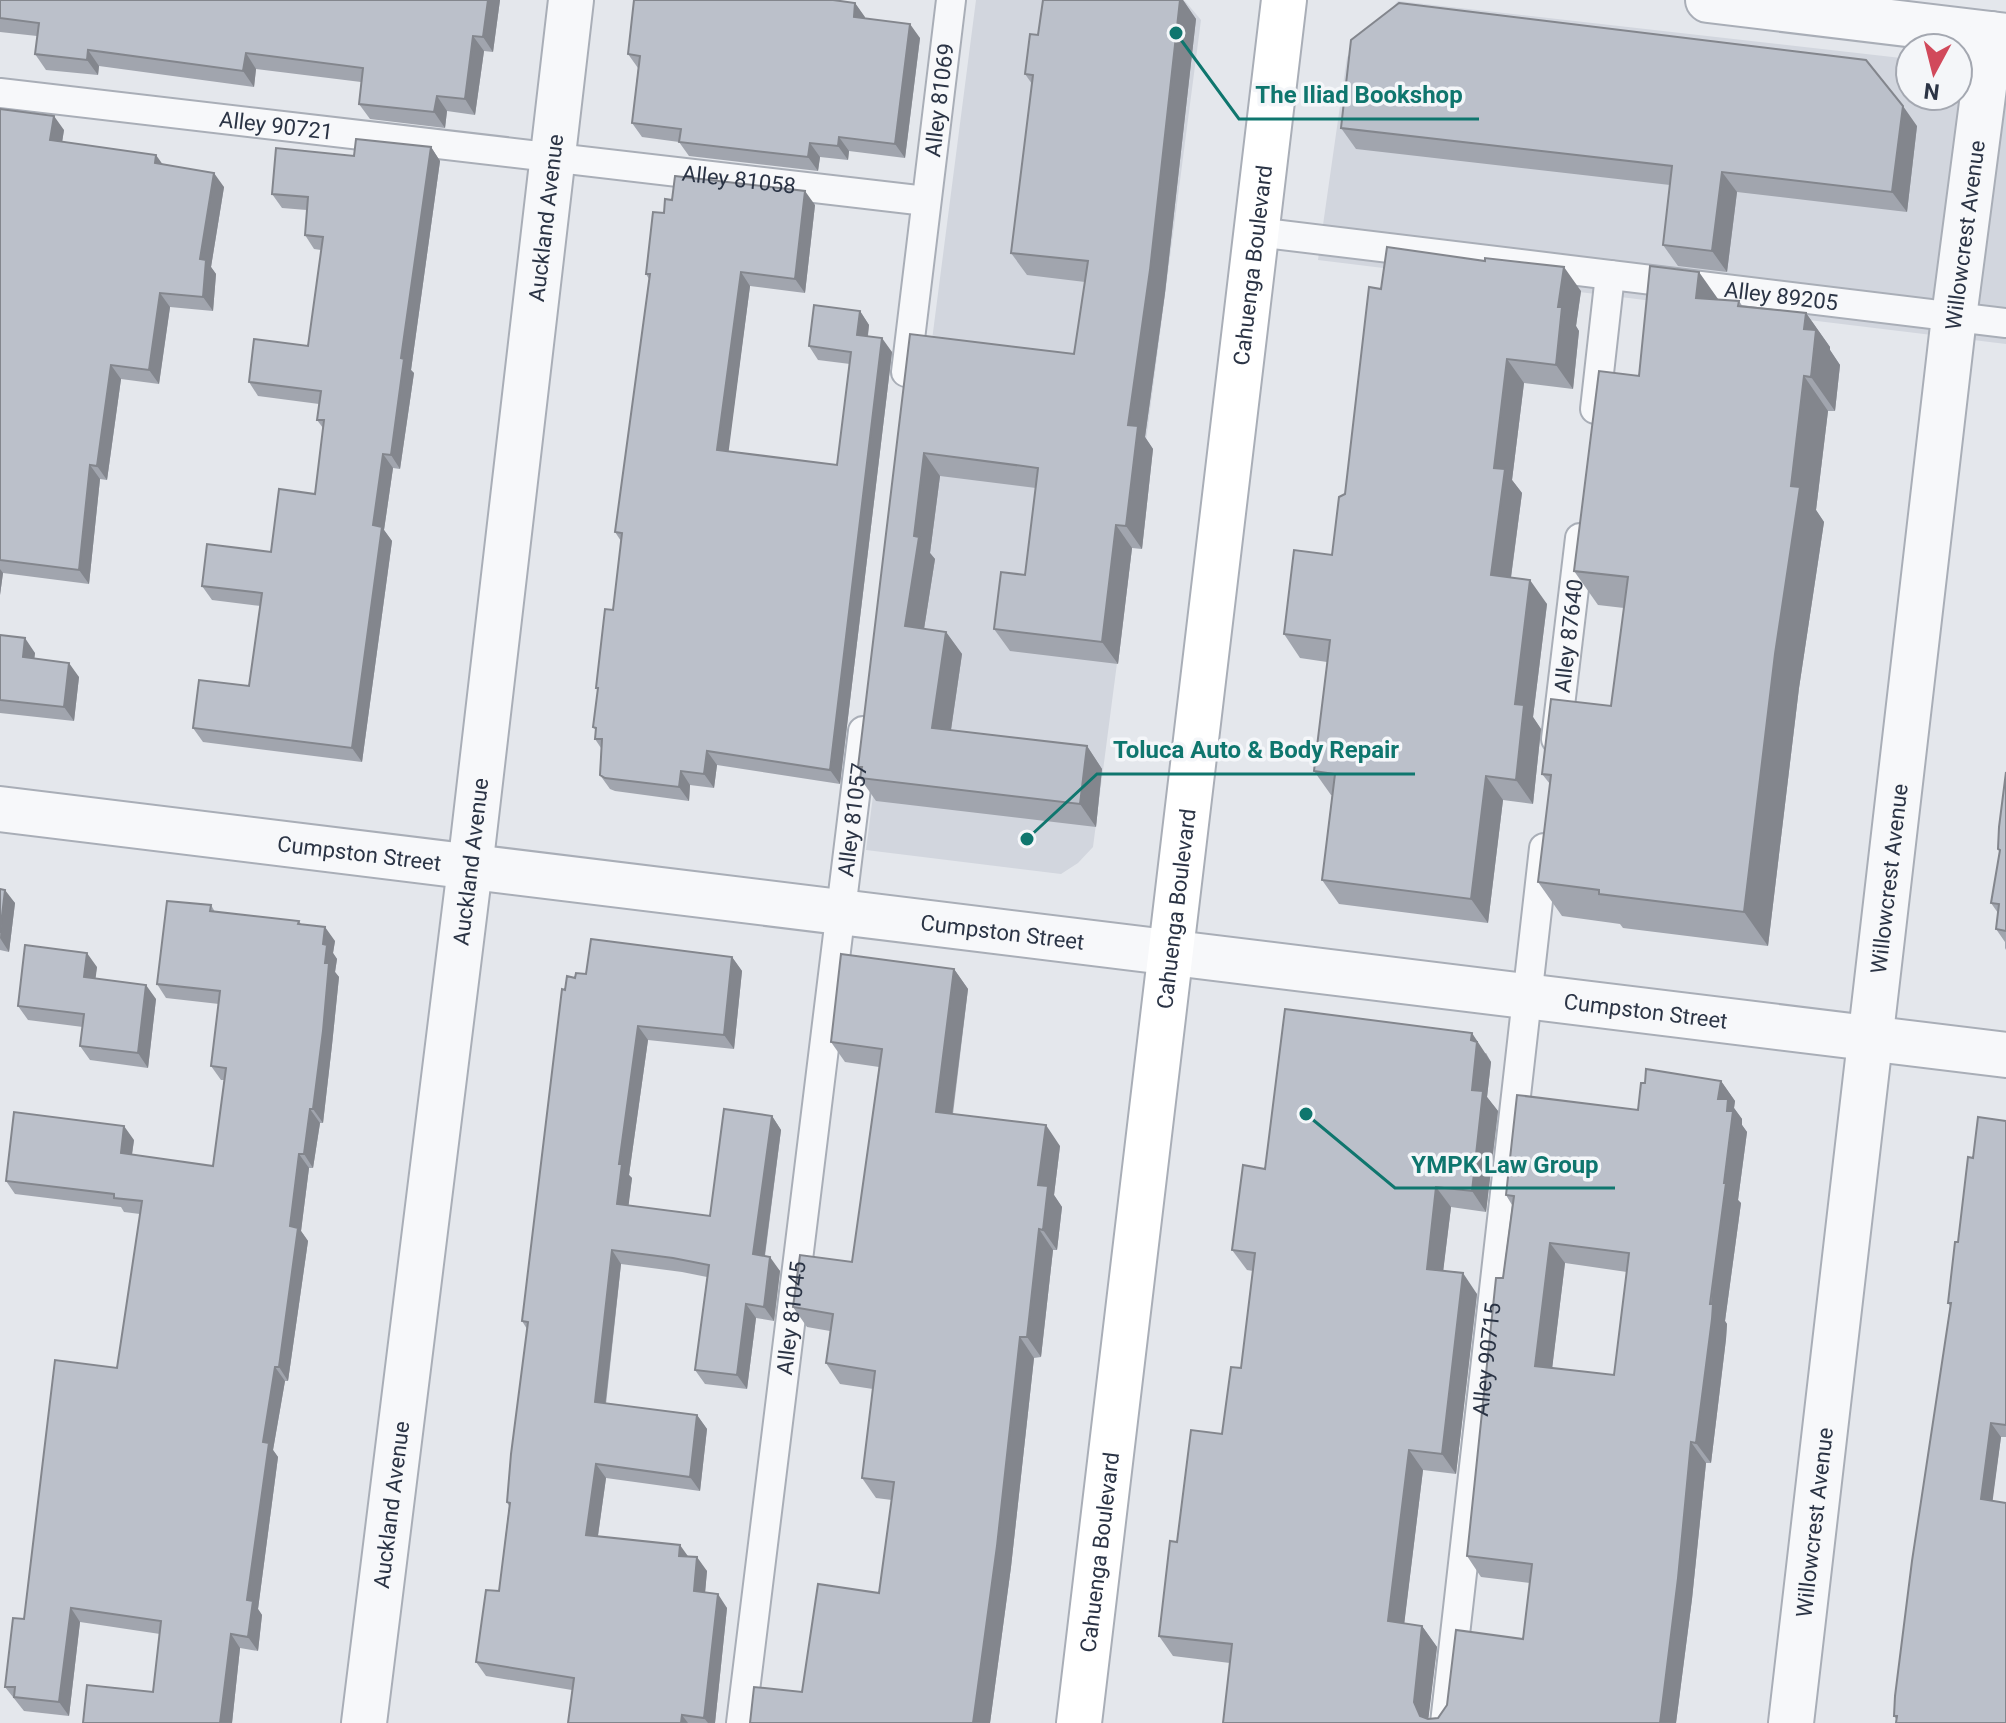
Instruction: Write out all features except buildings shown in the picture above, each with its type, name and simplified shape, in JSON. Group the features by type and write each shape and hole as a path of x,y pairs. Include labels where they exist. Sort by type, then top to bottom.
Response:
{"main road":[{"name":"Cahuenga Boulevard","path":"1079,1723 1284,0"}],"street":[{"name":"Auckland Avenue","path":"364,1723 470,868 571,0"},
{"path":"1708,0 1999,35"},
{"name":"Willowcrest Avenue","path":"1791,1723 1954,317 1999,35"},
{"name":"Cumpston Street","path":"0,809 2006,1055"}],"lane":[{"name":"Alley 81069","path":"926,201 951,0"},
{"name":"Alley 90721","path":"0,93 554,159"},
{"name":"Alley 81058","path":"554,159 926,201"},
{"path":"903,391 926,201"},
{"name":"Alley 89205","path":"1257,232 2006,323"},
{"path":"1592,432 1610,275"},
{"name":"Alley 87640","path":"1554,761 1583,510"},
{"name":"Alley 81057","path":"842,912 866,707"},
{"path":"1527,996 1547,824"},
{"name":"Alley 81045","path":"741,1723 842,912"},
{"name":"Alley 90715","path":"1445,1723 1527,996"}],"shaded area":[{"path":"976,0 1176,0 1185,1 1201,20 1093,847 1078,863 1061,874 866,850"},
{"path":"1398,1 1894,57 1894,112 1974,112 1974,66 2006,69 2006,344 1318,260 1347,57"}],"place":[{"name":"The Iliad Bookshop","path":"1176,33"},
{"name":"Toluca Auto & Body Repair","path":"1027,839"},
{"name":"YMPK Law Group","path":"1306,1114"}]}
